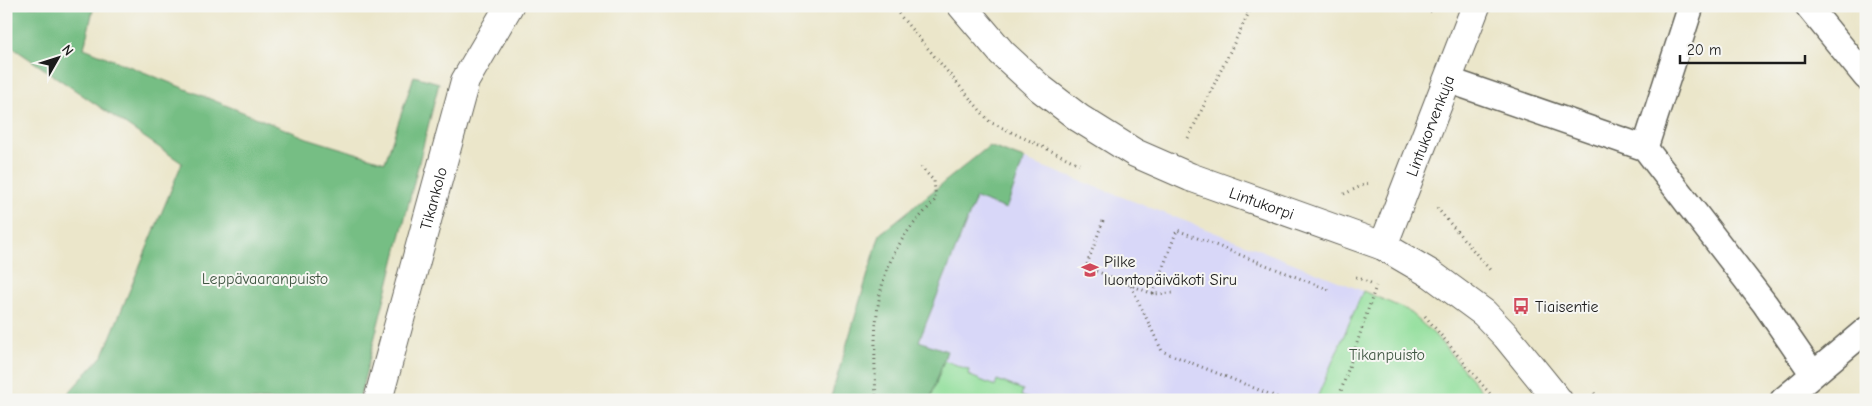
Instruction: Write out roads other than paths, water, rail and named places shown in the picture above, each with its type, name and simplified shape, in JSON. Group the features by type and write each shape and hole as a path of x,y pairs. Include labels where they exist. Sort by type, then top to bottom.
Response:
{"street":[{"name":"Tikankolo","path":"378,400 465,81 509,6"},
{"name":"Lintukorpi","path":"962,6 1002,53 1040,88 1079,118 1135,152 1190,177 1383,246 1431,274 1484,313 1506,336 1558,400"},
{"name":"Lintukorvenkuja","path":"1383,246 1476,6"}],"lane":[{"path":"1645,148 1691,6"},
{"path":"1808,6 1866,77"},
{"path":"1448,80 1645,148 1764,304 1813,374"},
{"path":"1783,400 1866,330"}],"place":[{"name":"Pilke luontopäiväkoti Siru","path":"1090,270"},
{"name":"Tiaisentie","path":"1521,306"}],"park label":[{"name":"Leppävaaranpuisto","path":"265,278"},
{"name":"Tikanpuisto","path":"1387,354"}]}
